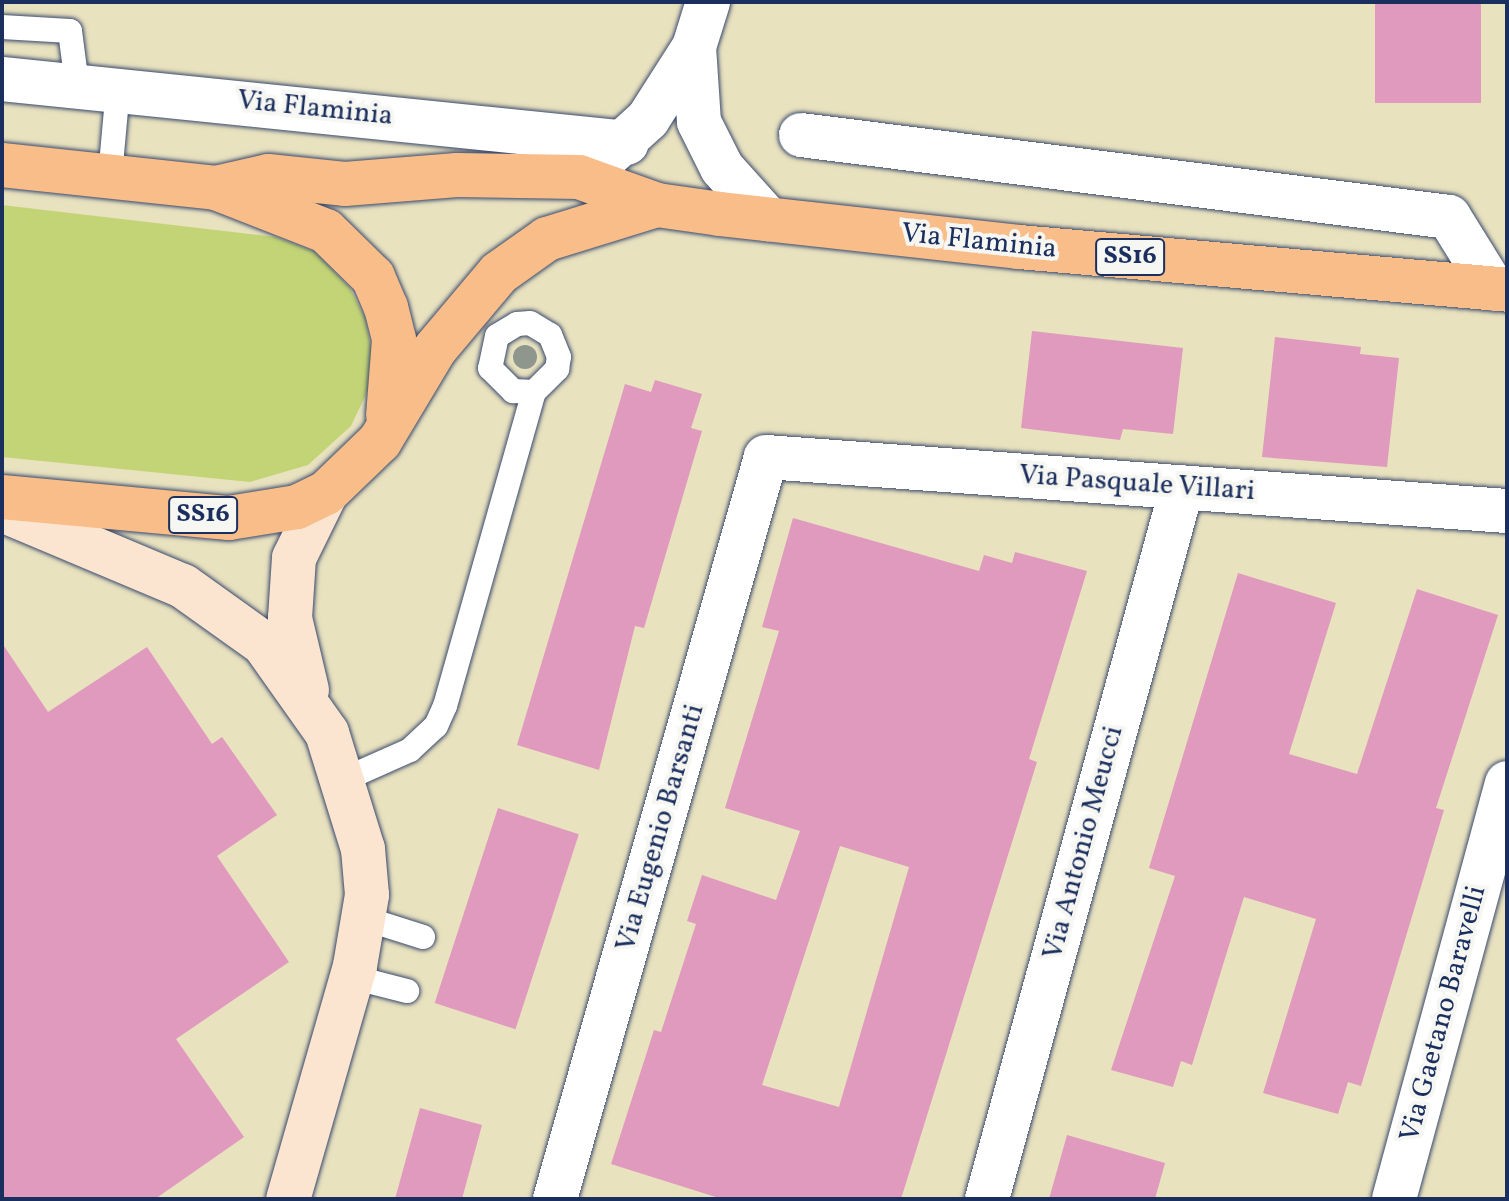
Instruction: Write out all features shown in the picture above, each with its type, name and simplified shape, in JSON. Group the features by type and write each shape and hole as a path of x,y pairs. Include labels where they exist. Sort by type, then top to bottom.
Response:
{"main road":[{"name":"Via Flaminia","path":"216,188 268,176 345,184 457,175 575,157 657,205 1019,247 1500,289"},
{"name":"Via Flaminia","path":"2,165 216,188 326,231 373,277 394,340 393,401 380,441"},
{"name":"Via Flaminia","path":"2,497 229,518 297,507 326,493 380,441 435,349 499,273 547,239 657,205"},
{"path":"311,707 290,618 294,558 326,493"},
{"path":"2,510 183,586 264,644 311,707 345,779 363,849 363,918 352,977 288,1199"}],"street":[{"path":"575,157 627,143 694,47 708,2"},
{"path":"694,47 699,122 722,168 768,219"},
{"name":"Via Flaminia","path":"2,79 98,86 575,157"},
{"name":"Via Flaminia","path":"801,135 1449,217 1500,289"},
{"name":"Via Pasquale Villari","path":"766,457 1507,511"},
{"name":"Via Eugenio Barsanti","path":"555,1199 766,457"},
{"name":"Via Antonio Meucci","path":"987,1199 1182,487"},
{"name":"Via Gaetano Baravelli","path":"1394,1199 1507,783"}],"lane":[{"path":"2,27 70,31 98,86 110,176"},
{"path":"345,779 410,750 436,726 534,392"},
{"path":"363,918 423,937"},
{"path":"352,977 407,991"}],"green space":[{"path":"2,205 276,237 315,252 350,288 365,318 371,349 370,386 351,426 308,465 250,482 2,457"}],"building":[{"path":"1375,2 1481,2 1481,103 1375,103"},
{"path":"1032,331 1183,348 1173,434 1123,429 1120,440 1021,428"},
{"path":"1275,337 1361,347 1360,354 1399,358 1387,467 1262,457"},
{"path":"655,380 702,394 691,428 702,431 644,628 635,626 599,770 517,745 625,384 651,392"},
{"path":"793,518 979,571 984,555 1012,563 1015,552 1087,571 1029,759 1037,762 901,1199 722,1199 611,1164 654,1030 661,1032 696,924 687,921 702,875 776,900 800,831 725,808 779,631 762,627","holes":["840,846 909,867 839,1107 762,1085"]},
{"path":"1238,573 1336,603 1289,754 1357,774 1417,589 1498,615 1436,808 1444,810 1361,1086 1348,1082 1338,1114 1263,1093 1316,919 1244,897 1192,1065 1181,1061 1173,1087 1111,1070 1175,876 1149,868"},
{"path":"2,643 48,712 147,647 212,744 222,737 277,815 217,856 289,962 176,1039 244,1137 155,1199 2,1199"},
{"path":"498,808 579,834 515,1029 435,1003"},
{"path":"420,1108 482,1125 462,1199 395,1199"},
{"path":"1067,1135 1165,1163 1155,1199 1049,1199"}]}
